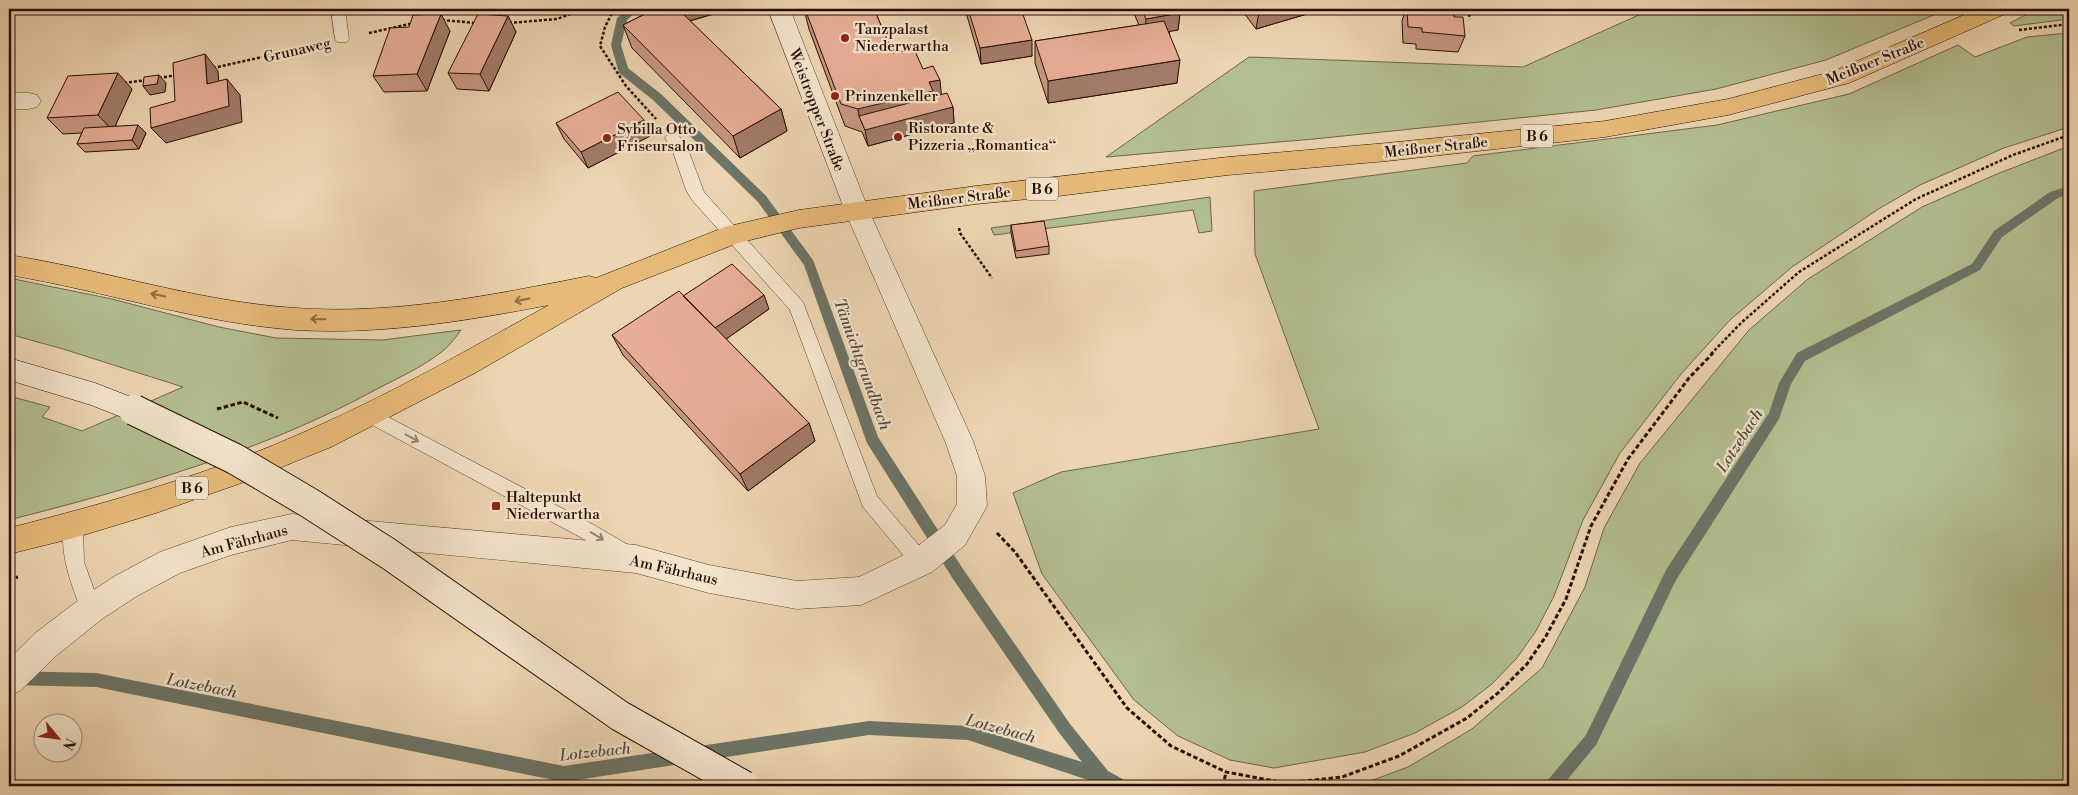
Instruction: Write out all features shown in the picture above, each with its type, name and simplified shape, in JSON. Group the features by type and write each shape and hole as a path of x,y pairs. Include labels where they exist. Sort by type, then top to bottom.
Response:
{"main road":[{"name":"Meißner Straße","path":"857,210 1228,166 1387,152 1605,129 1728,107 1841,77 1997,9"},
{"name":"B 6","path":"9,541 74,525 156,500 237,472 321,438 465,365 613,282 734,234 763,226 857,210"},
{"name":"B 6","path":"9,265 230,310 295,319 367,320 447,313 613,282"}],"street":[{"name":"Weistropper Straße","path":"779,9 857,210"},
{"path":"857,210 959,441 971,476 972,506"},
{"path":"9,369 134,410 235,460 311,504 389,554 620,716 744,786"},
{"name":"Am Fährhaus","path":"9,680 45,645 91,609 126,586 172,562 231,541 292,526 636,559 709,579 796,595 861,590 921,562 955,536 972,506"}],"lane":[{"path":"338,9 342,40"},
{"path":"673,138 681,152 694,190 713,215 734,234 797,307 870,501 921,562"},
{"path":"369,415 636,559"},
{"path":"74,525 74,562 91,609"}],"path":[{"path":"505,23 558,18 584,9"},
{"path":"614,9 605,27 600,46 626,86 673,138"},
{"path":"1468,9 1470,19"},
{"path":"434,19 478,23"},
{"name":"Grunaweg","path":"210,69 415,23"},
{"path":"124,83 182,74"},
{"path":"972,506 1015,552 1127,708 1170,746 1226,772 1285,783 1342,777 1399,756 1467,718 1498,693 1527,664 1566,600 1592,526 1628,459 1689,378 1741,323 1799,272 1916,199 2013,155 2069,135"},
{"path":"954,198 960,233 992,278"},
{"path":"243,402 287,422"},
{"path":"1223,786 1226,772"}],"green space":[{"path":"1652,9 1948,9 1826,60 1716,89 1596,110 1314,139 1106,157 1249,57 1523,67"},
{"path":"2037,9 2069,9 2069,19 2014,26 2010,23"},
{"path":"2069,33 2069,127 2004,148 1920,185 1880,208 1792,267 1730,320 1681,374 1620,453 1583,520 1554,596 1536,631 1516,659 1492,684 1462,707 1415,733 1365,752 1274,768 1230,760 1178,736 1134,700 1042,574 1013,493 1061,472 1319,429 1255,254 1254,191 1467,163 1473,156 1717,125 1849,94 1958,45 1975,57 2027,37"},
{"path":"2069,146 2069,786 1357,786 1408,767 1472,729 1542,668 1585,587 1604,528 1640,463 1749,330 1808,279 1922,207 1997,174"},
{"path":"1210,197 1212,231 1199,233 1193,210 994,235 991,228"},
{"path":"9,278 112,299 219,327 276,338 382,340 461,330 444,350 419,367 332,412 288,432 243,450 149,481 9,520 9,396 50,407 42,417 82,431 183,387 9,334"}],"building":[{"path":"655,9 678,9 781,109 733,136 623,25"},
{"path":"805,9 874,9 893,53 914,49 923,69 933,66 940,80 929,82 933,91 858,109 841,104"},
{"path":"968,9 1021,9 1032,40 980,48"},
{"path":"1141,9 1178,9 1180,13 1146,19"},
{"path":"1257,9 1271,9 1259,12"},
{"path":"1407,9 1454,9 1454,17 1463,17 1465,36 1422,32 1422,28 1408,27"},
{"path":"441,14 417,74 373,76 390,28 409,27 413,15"},
{"path":"478,14 508,16 480,74 448,73"},
{"path":"1164,21 1180,60 1048,81 1035,41"},
{"path":"205,54 207,84 227,79 229,106 151,128 150,108 175,101 173,63"},
{"path":"118,73 98,115 47,118 68,76"},
{"path":"159,75 157,84 143,86 144,77"},
{"path":"618,92 644,120 581,152 556,123"},
{"path":"947,93 953,107 865,130 859,116"},
{"path":"138,125 132,140 77,144 84,128"},
{"path":"1044,221 1049,246 1016,251 1011,225"},
{"path":"732,264 764,295 715,328 683,296"},
{"path":"679,291 809,423 740,474 612,335"}],"waterway":[{"name":"Tännichtgrundbach","path":"634,9 622,18 616,45 623,70 657,97 762,199 809,263 872,439 958,574 1065,729 1102,775"},
{"name":"Lotzebach","path":"1552,786 1591,740 1671,575 1775,415 1785,383 1801,357 1976,267 1998,234 2054,195 2069,190"},
{"name":"Lotzebach","path":"9,678 96,680 564,774 869,728 968,733 1102,776 1121,786"}],"place":[{"name":"Tanzpalast Niederwartha","path":"845,38"},
{"name":"Prinzenkeller","path":"835,96"},
{"name":"Ristorante & Pizzeria „Romantica“","path":"898,137"},
{"name":"Sybilla Otto Friseursalon","path":"607,138"},
{"name":"Haltepunkt Niederwartha","path":"496,506"}]}
